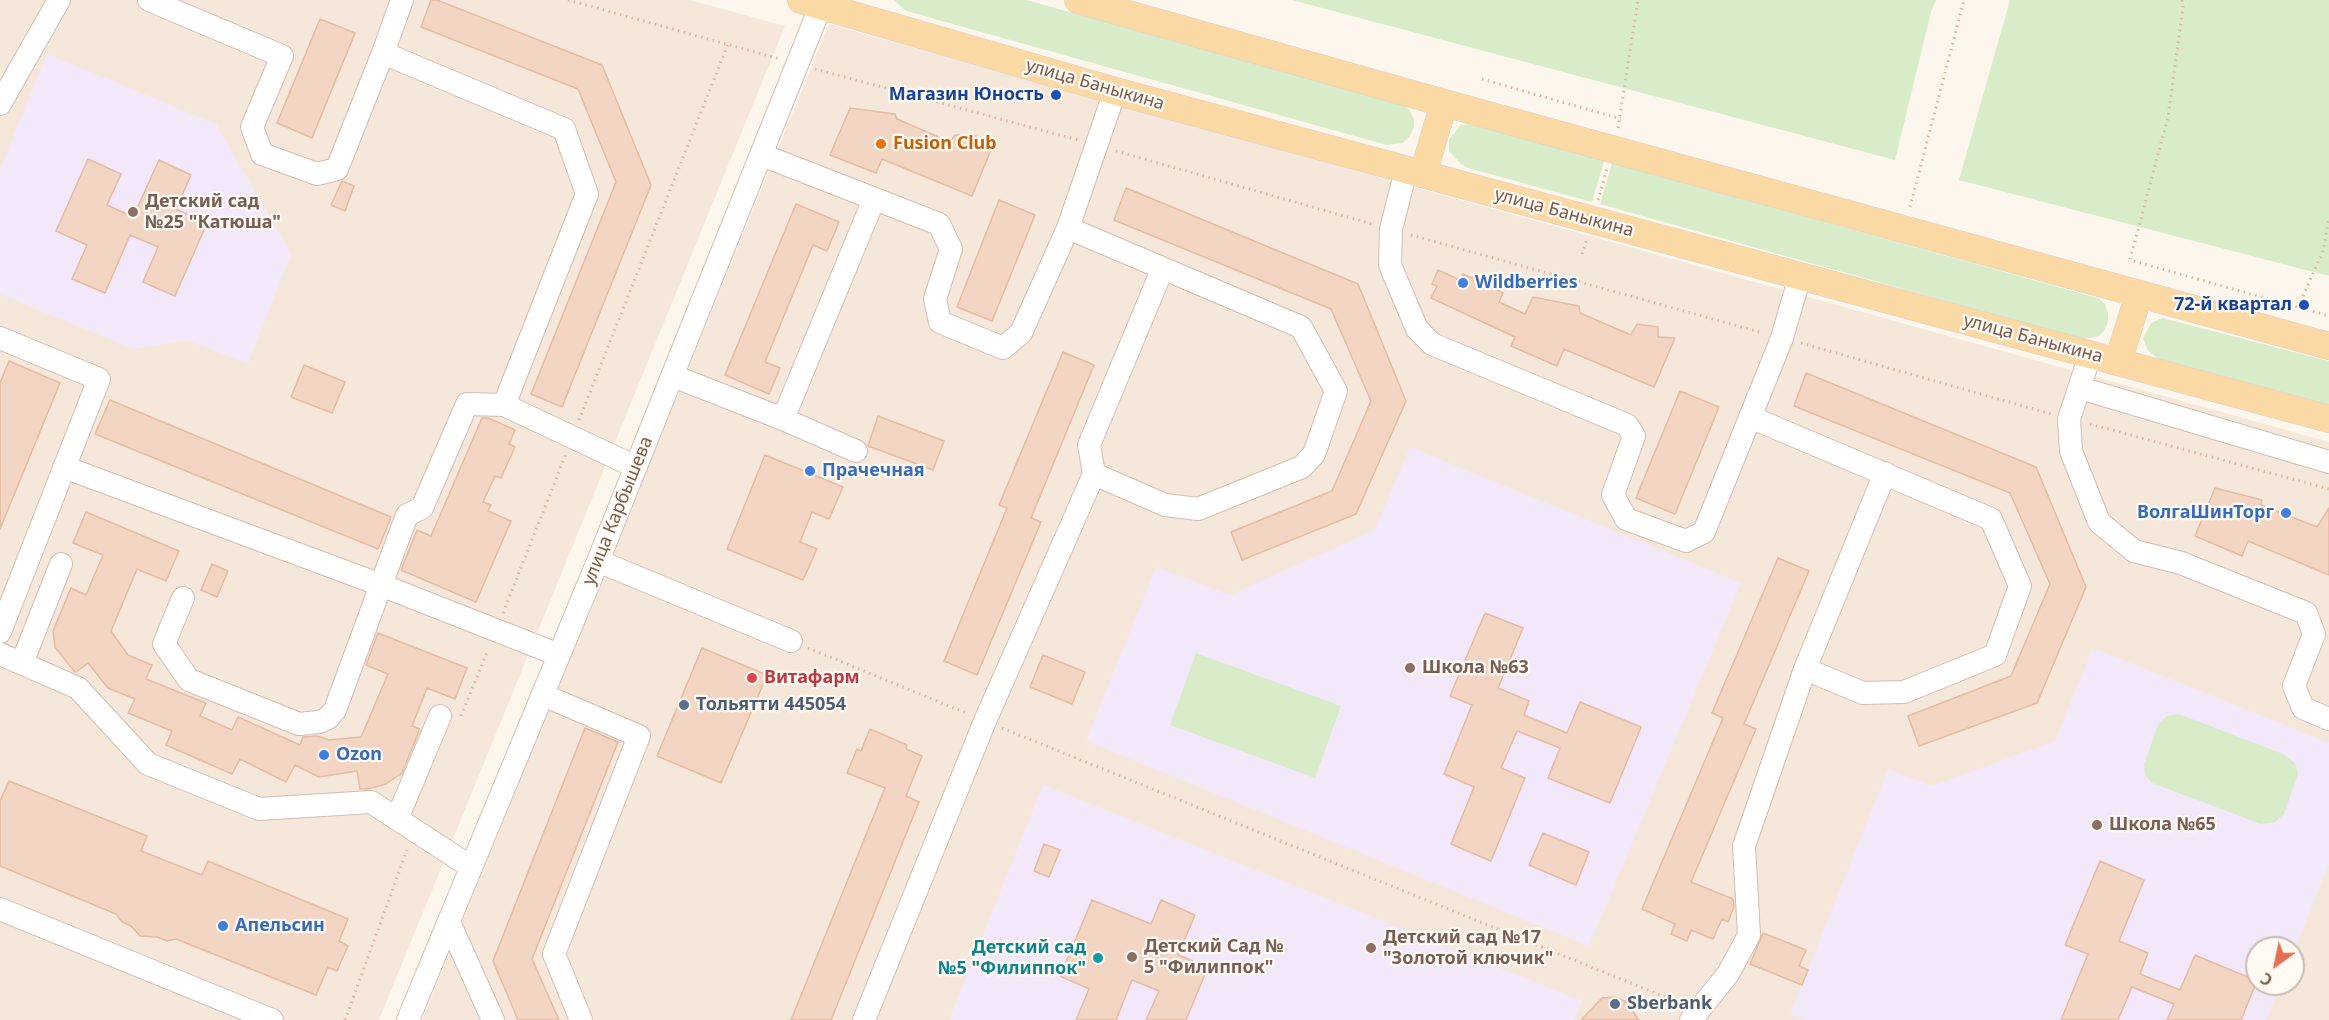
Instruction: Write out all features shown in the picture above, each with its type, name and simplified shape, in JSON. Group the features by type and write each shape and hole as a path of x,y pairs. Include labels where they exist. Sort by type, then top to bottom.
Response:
{"main road":[{"path":"1078,0 2329,346"},
{"name":"улица Баныкина","path":"815,2 1115,91 2329,419"},
{"path":"1415,172 1444,103"},
{"path":"2118,362 2139,294"}],"street":[{"path":"0,104 58,0"},
{"path":"149,0 282,56 252,127 262,154 318,174 337,169 402,0"},
{"name":"улица Карбышева","path":"408,1020 598,561 762,155 798,64 815,2"},
{"path":"383,53 564,129 587,194 504,405"},
{"path":"762,155 939,224 951,249 935,299 940,322 1003,348 1021,333 1068,228 1115,91"},
{"path":"1415,172 1391,229 1389,265 1417,329 1432,344 1627,425 1634,436 1613,495 1626,519 1686,541 1704,532 1782,338 1800,276"},
{"path":"783,419 874,199"},
{"path":"1068,228 1162,270 1301,327 1336,391 1314,454 1302,467 1198,509 1165,505 1094,474"},
{"path":"864,1020 985,721 1094,474 1089,445 1162,270"},
{"path":"0,338 99,379 0,632"},
{"path":"2090,355 2069,419 2071,451 2100,522 2134,551 2181,563 2306,613 2314,634 2294,687 2303,708 2329,719"},
{"path":"672,376 783,419 856,452"},
{"path":"2080,388 2329,462"},
{"path":"183,598 164,644 189,680 288,721 310,724 328,718 335,710 407,515 422,508 467,404 504,405 636,467"},
{"path":"1750,417 1990,519 2020,586 1995,656 1904,692 1863,693 1805,669"},
{"path":"64,468 381,585 559,655"},
{"path":"1695,1016 1728,974 1749,935 1744,846 1805,669 1885,473"},
{"path":"598,561 791,641"},
{"path":"22,663 61,564"},
{"path":"0,654 78,688 148,765 259,809 371,802 471,867"},
{"path":"543,695 639,736 554,954 581,1020"},
{"path":"406,824 450,718"},
{"path":"0,909 272,1020"},
{"path":"449,922 493,1020"}],"path":[{"path":"568,0 1096,145 2069,419 2329,489"},
{"path":"1582,254 1621,119 1638,0"},
{"path":"1905,230 1964,0"},
{"path":"2182,0 2183,7 2168,117 2130,260 2329,316"},
{"path":"450,718 496,631 728,44"},
{"path":"1482,80 1621,119"},
{"path":"2298,307 2323,251 2329,217"},
{"path":"791,641 1695,1016"},
{"path":"345,1020 406,824"}],"shaded area":[{"path":"0,0 690,0 785,26 379,1020 0,1020"},
{"path":"829,24 2329,442 2329,1020 422,1020"},
{"name":"Детский сад №25 \"Катюша\"","path":"47,54 216,124 291,254 248,364 187,340 133,349 0,294 0,170"},
{"name":"Школа №63","path":"1410,447 1741,583 1589,946 1086,741 1156,567 1230,595 1375,530"},
{"name":"Школа №65","path":"2093,648 2329,743 2329,864 2300,936 2245,936 2245,996 2276,996 2266,1020 1806,1020 1790,1014 1888,769 1932,786 2055,741"},
{"name":"Детский Сад № 5 \"Филиппок\"","path":"1043,785 1582,1001 1574,1020 949,1020"}],"green space":[{"path":"894,0 1026,0 1404,104 1414,120 1414,128 1403,143 1387,145 906,11"},
{"path":"1292,0 1936,0 1931,12 1895,160"},
{"path":"2010,0 2329,0 2329,276 1959,180"},
{"path":"1474,124 1604,161 1592,202 1468,168 1461,164 1449,151 1449,139 1461,125"},
{"path":"1612,163 2098,298 2105,304 2108,322 2104,331 2097,337 2081,339 1600,204"},
{"path":"2162,318 2329,361 2329,407 2163,362 2148,351 2143,338 2151,323"},
{"path":"1196,653 1341,706 1315,778 1170,725"},
{"path":"2179,714 2283,754 2295,763 2298,774 2284,814 2275,822 2261,824 2152,783 2145,775 2144,764 2158,725 2167,716"}],"building":[{"path":"431,0 437,0 602,65 651,185 562,407 531,394 616,182 578,89 421,27"},
{"path":"320,19 355,33 312,138 277,123"},
{"path":"850,108 895,114 897,119 950,142 955,135 976,136 974,143 991,150 972,196 882,159 876,173 830,155"},
{"path":"88,159 121,174 107,205 133,217 159,160 191,175 176,209 207,223 175,296 143,282 158,247 130,235 105,293 72,279 87,245 56,231"},
{"path":"342,181 354,186 345,211 331,205"},
{"path":"1126,188 1358,284 1406,401 1356,514 1242,560 1231,532 1332,491 1371,401 1331,309 1114,220"},
{"path":"999,200 1035,215 992,321 957,307"},
{"path":"796,204 839,222 827,251 813,245 765,362 780,368 769,394 725,375"},
{"path":"1438,270 1460,280 1463,274 1503,293 1499,302 1525,314 1533,297 1579,306 1580,313 1631,335 1637,324 1658,327 1658,337 1675,338 1654,387 1564,349 1557,366 1511,346 1515,337 1431,298 1437,286 1432,284"},
{"path":"1063,352 1094,365 1031,518 1041,522 977,675 944,661 1007,508 999,505"},
{"path":"9,361 60,383 0,529 0,383"},
{"path":"304,365 345,382 332,413 291,397"},
{"path":"1806,373 2036,467 2086,587 2037,703 1919,746 1908,716 2011,676 2050,584 2010,493 1794,406"},
{"path":"1680,391 1719,407 1675,514 1636,498"},
{"path":"110,400 391,517 378,549 95,434"},
{"path":"878,416 944,441 933,470 868,446"},
{"path":"482,418 488,418 515,430 509,444 515,447 501,478 495,476 483,502 491,505 488,511 511,521 476,602 401,570 417,530 431,536"},
{"path":"765,455 843,487 829,519 812,512 800,542 817,549 803,580 727,549"},
{"path":"2215,488 2262,500 2261,505 2317,527 2329,508 2329,575 2248,541 2242,556 2195,536"},
{"path":"86,512 179,551 166,581 137,569 111,631 128,655 152,665 146,679 206,703 200,716 232,730 238,717 300,745 303,737 317,736 329,740 361,737 388,674 366,665 378,633 467,668 455,699 427,688 412,726 420,729 402,773 386,784 368,789 360,789 357,771 319,777 295,765 286,782 240,759 232,774 166,745 172,731 128,713 135,699 108,688 88,663 76,672 74,671 55,647 53,631 71,588 86,595 103,555 73,543"},
{"path":"1778,558 1809,571 1744,724 1756,729 1691,882 1733,899 1734,907 1728,922 1722,919 1713,939 1691,930 1687,941 1671,934 1675,924 1642,909 1723,718 1712,713"},
{"path":"212,564 228,571 217,597 201,590"},
{"path":"1485,613 1523,628 1498,688 1529,701 1524,715 1567,733 1580,702 1641,727 1610,803 1548,778 1560,748 1517,731 1501,768 1525,778 1491,861 1451,844 1474,787 1444,774 1472,705 1450,696"},
{"path":"702,648 767,675 721,783 657,756"},
{"path":"1043,655 1085,672 1072,704 1030,687"},
{"path":"585,728 618,742 532,959 559,1020 518,1020 493,961"},
{"path":"870,729 907,745 906,749 922,756 906,796 919,802 831,1020 791,1020 885,788 847,773 857,749 861,751"},
{"path":"9,781 147,836 141,851 202,875 208,861 348,919 339,941 348,946 337,971 328,967 316,995 176,939 167,941 157,937 140,936 131,926 122,922 116,914 0,866 0,801"},
{"path":"1543,833 1589,852 1576,885 1529,865"},
{"path":"1044,844 1060,850 1049,877 1034,871"},
{"path":"2100,861 2144,880 2119,941 2148,953 2140,974 2180,990 2195,955 2245,976 2245,996 2251,996 2241,1020 2167,1020 2174,1004 2132,987 2118,1020 2061,1020 2088,954 2065,945"},
{"name":"Детский сад №5 \"Филиппок\"","path":"1092,900 1151,924 1161,900 1195,915 1178,955 1208,967 1186,1020 1146,1020 1159,991 1132,980 1116,1020 1076,1020 1089,989 1060,976"},
{"path":"1763,933 1806,950 1799,966 1808,970 1802,985 1750,964"},
{"path":"1614,997 1625,1001 1639,1020 1581,1020 1602,998"}],"place":[{"name":"Магазин Юность","path":"1056,95"},
{"name":"Fusion Club","path":"881,144"},
{"name":"Детский сад №25 \"Катюша\"","path":"133,212"},
{"name":"Wildberries","path":"1463,283"},
{"name":"72-й квартал","path":"2304,305"},
{"name":"Прачечная","path":"810,471"},
{"name":"ВолгаШинТорг","path":"2286,513"},
{"name":"Школа №63","path":"1410,668"},
{"name":"Витафарм","path":"752,678"},
{"name":"Тольятти 445054","path":"684,705"},
{"name":"Ozon","path":"324,755"},
{"name":"Школа №65","path":"2097,825"},
{"name":"Апельсин","path":"223,926"},
{"name":"Детский сад №17 \"Золотой ключик\"","path":"1371,948"},
{"name":"Детский Сад № 5 \"Филиппок\"","path":"1132,957"},
{"name":"Детский сад №5 \"Филиппок\"","path":"1098,958"},
{"name":"Sberbank","path":"1615,1004"}]}
